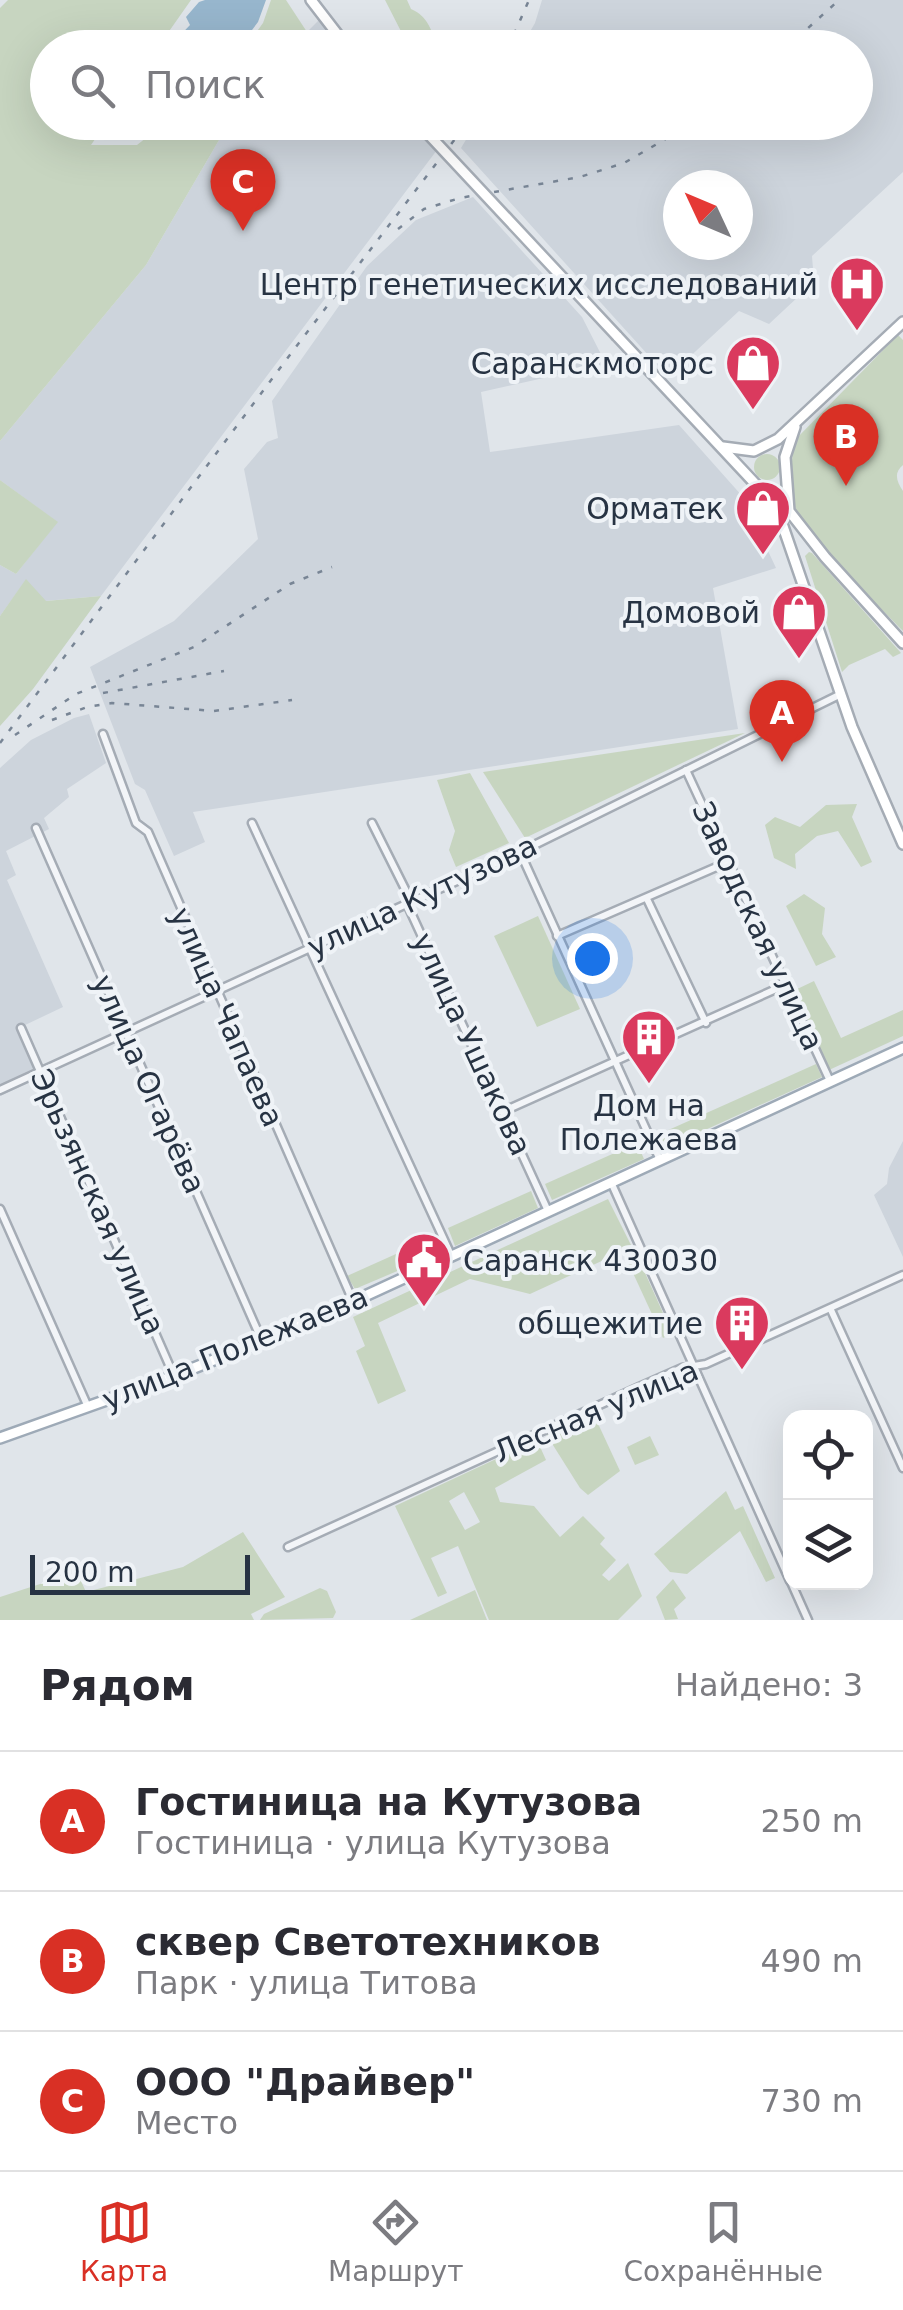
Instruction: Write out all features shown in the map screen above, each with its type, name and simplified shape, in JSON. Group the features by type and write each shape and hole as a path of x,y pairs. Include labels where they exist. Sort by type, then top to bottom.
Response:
{"main road":[{"path":"311,0 334,30"},
{"path":"434,140 776,506 856,738 903,844"},
{"path":"754,481 748,461 754,452 795,426 903,322"},
{"path":"785,457 795,426"},
{"path":"720,446 754,452"},
{"path":"765,446 777,449 788,467 787,532"},
{"path":"754,481 774,486 785,477"},
{"path":"786,502 794,520 903,643"},
{"path":"797,561 803,549 822,553"},
{"name":"улица Полежаева","path":"0,1438 174,1376 354,1302 903,1048"}],"street":[{"name":"улица Кутузова","path":"0,1090 520,852 840,694"},
{"name":"улица Чапаева","path":"103,734 136,823 148,832 354,1302"},
{"name":"Заводская улица","path":"686,770 830,1081"},
{"path":"252,823 451,1255"},
{"name":"улица Ушакова","path":"372,823 406,890 407,904 548,1211"},
{"name":"улица Огарёва","path":"36,828 262,1340"},
{"path":"520,852 660,1160"},
{"path":"556,936 728,862"},
{"path":"646,899 706,1022"},
{"path":"504,1111 785,985"},
{"name":"Эрьзянская улица","path":"21,1028 174,1376"},
{"path":"610,1181 783,1564"},
{"path":"0,1209 88,1407"},
{"name":"Лесная улица","path":"288,1546 638,1386 832,1310 903,1275"},
{"path":"832,1310 903,1468"},
{"path":"795,1590 808,1620"}],"shaded area":[{"path":"542,0 903,0 903,172 812,256 814,282 769,324 739,311 668,377 461,148 466,140 873,140 873,30 531,30"},
{"path":"319,20 328,30 309,30"},
{"path":"219,140 427,140 437,150 101,596 45,601 26,580 0,616 0,565 16,574 57,522 0,480 0,441 146,265"},
{"path":"473,197 582,317 606,364 481,392 490,452 679,425 743,497 776,568 713,588 738,729 193,812 205,842 174,856 145,790 135,784 90,667 174,621 258,539 244,469 267,442 278,438 272,401 367,266 416,220"},
{"path":"89,714 106,763 67,789 69,797 44,818 49,829 6,851 16,875 7,880 63,1007 23,1026 46,1075 0,1096 0,768 31,740"},
{"path":"903,1141 903,1257 874,1195 887,1184 889,1168"}],"green space":[{"path":"8,0 191,0 170,30 30,30 30,140 94,140 91,145 137,145 143,140 219,140 146,265 0,441 0,8"},
{"path":"271,0 286,0 306,30 258,30"},
{"path":"385,0 407,0 430,30 400,30"},
{"path":"898,335 903,340 903,465 897,478 903,491 903,631 810,531 793,502 792,490 794,441"},
{"path":"767,454 776,458 780,467 776,476 767,480 758,476 754,467 758,458"},
{"path":"0,480 58,522 16,574 0,565"},
{"path":"809,552 901,653 893,657 885,649 842,672 805,556"},
{"path":"26,579 46,601 101,596 33,689 0,726 0,616"},
{"path":"745,733 525,838 483,772"},
{"path":"470,773 509,843 456,867 449,850 455,831 437,780"},
{"path":"857,804 852,817 872,862 861,867 838,831 817,836 795,854 796,869 774,858 765,825 775,817 800,827 826,805"},
{"path":"804,894 825,908 822,934 836,957 816,966 786,906"},
{"path":"538,916 580,1009 537,1027 494,936"},
{"path":"814,981 841,1038 903,1010 903,1036 829,1070 793,991"},
{"path":"816,1064 822,1077 661,1150 655,1136"},
{"path":"637,1143 644,1159 552,1200 545,1184"},
{"path":"531,1191 538,1208 455,1246 448,1228"},
{"path":"608,1199 632,1247 530,1294 470,1279 378,1323 406,1391 378,1404 356,1351 365,1346 353,1317"},
{"path":"436,1236 442,1252 355,1289 347,1276"},
{"path":"637,1255 672,1333 663,1338 627,1260"},
{"path":"594,1415 620,1471 588,1495 546,1434"},
{"path":"650,1436 659,1455 635,1465 627,1447"},
{"path":"537,1440 546,1460 495,1488 500,1502 534,1506 560,1537 583,1516 605,1538 600,1544 616,1560 602,1575 609,1581 628,1563 642,1596 618,1620 489,1620 458,1546 431,1558 447,1593 438,1597 395,1506","holes":["464,1492 480,1522 465,1530 449,1501"]},
{"path":"726,1491 735,1510 743,1506 775,1578 766,1582 740,1531 687,1574 670,1572 654,1554"},
{"path":"243,1532 285,1597 251,1614 254,1620 0,1620 0,1597 77,1572 86,1592 183,1567"},
{"path":"673,1579 686,1598 674,1609 678,1619 665,1620 656,1597"},
{"path":"320,1588 327,1591 336,1612 333,1618 260,1620 264,1614"},
{"path":"475,1590 487,1620 410,1620"}],"water":[{"path":"266,0 252,30 185,30 190,25 186,17 199,2"}],"railway":[{"path":"516,30 529,0"},
{"path":"806,30 839,0"},
{"path":"0,743 454,140"},
{"path":"398,229 424,209 460,198 580,177 624,163 664,140"},
{"path":"15,735 76,694 194,647 290,584 332,567"},
{"path":"103,693 224,671"},
{"path":"52,720 112,703 214,711 292,700"}],"place":[{"name":"ООО \"Драйвер\"","path":"243,231"},
{"name":"Центр генетических исследований","path":"857,333"},
{"name":"Саранскмоторс","path":"753,412"},
{"name":"сквер Светотехников","path":"846,486"},
{"name":"Орматек","path":"763,557"},
{"name":"Домовой","path":"799,661"},
{"name":"Гостиница на Кутузова","path":"782,762"},
{"name":"Дом на Полежаева","path":"649,1086"},
{"name":"Саранск 430030","path":"424,1309"},
{"name":"общежитие","path":"742,1372"}]}
